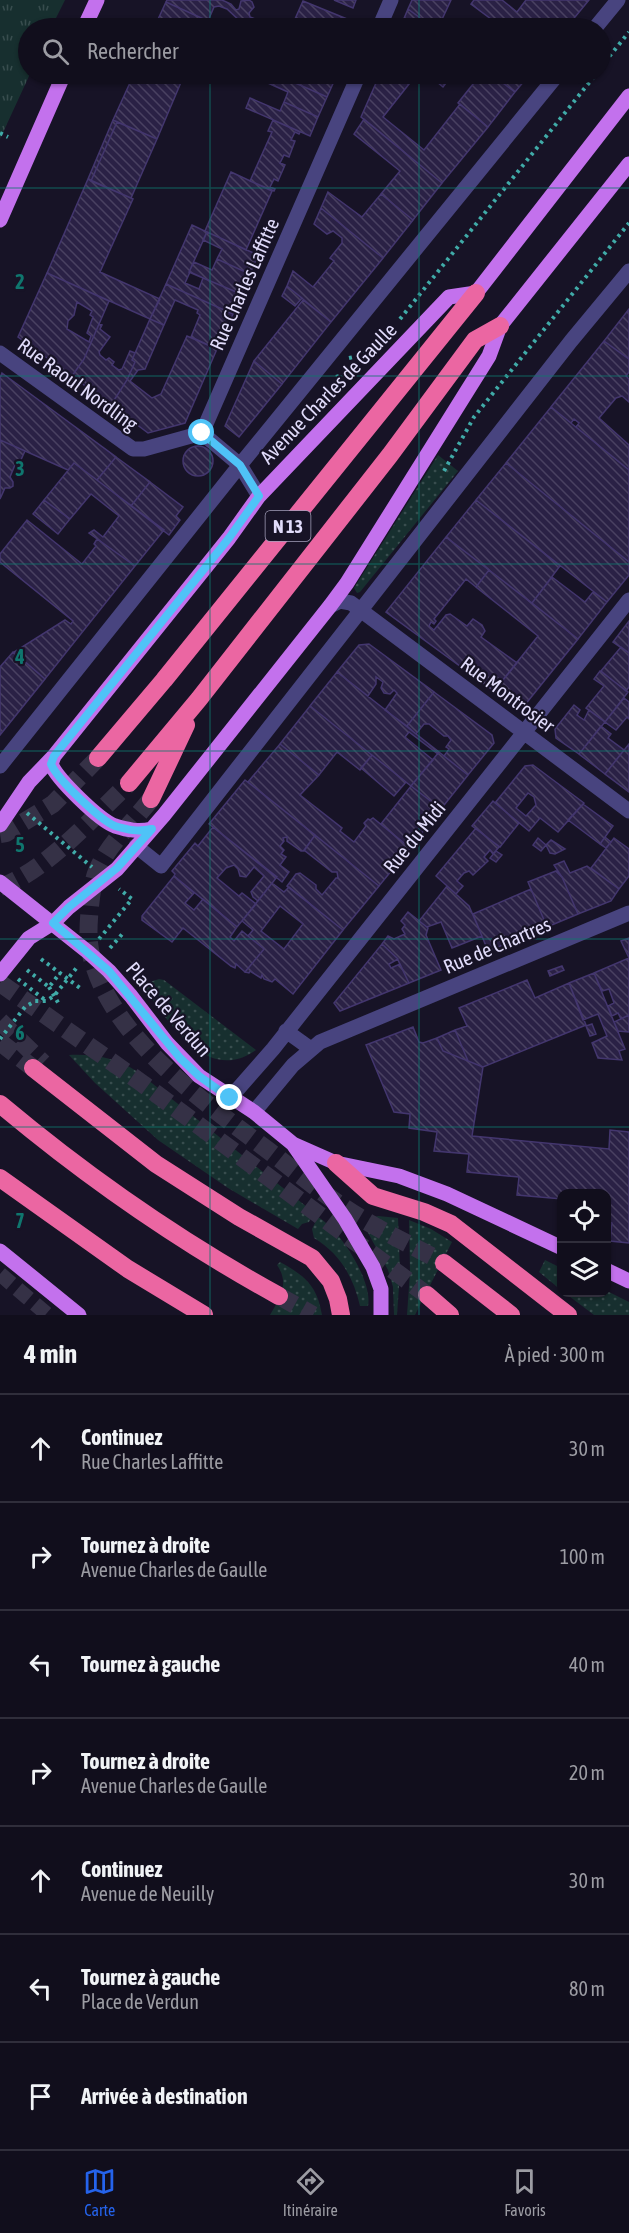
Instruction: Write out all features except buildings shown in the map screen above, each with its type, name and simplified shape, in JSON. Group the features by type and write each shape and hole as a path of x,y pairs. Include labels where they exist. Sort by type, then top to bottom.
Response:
{"highway":[{"name":"N 13","path":"98,758 164,680 476,293"},
{"name":"N 13","path":"129,783 199,699 390,455 475,340 500,326"},
{"path":"151,799 199,699"},
{"path":"38,1066 109,1128 190,1187 312,1258 331,1281 341,1315"},
{"path":"0,1104 63,1155 149,1218 208,1256 279,1296"},
{"path":"336,1163 373,1196 424,1212 451,1224 568,1315"},
{"path":"0,1178 128,1269 204,1315"},
{"path":"444,1263 511,1315"},
{"path":"427,1295 450,1315"}],"main road":[{"path":"89,18 97,0"},
{"path":"0,220 60,84"},
{"name":"N 13","path":"476,293 629,96"},
{"name":"N 13","path":"500,326 629,164"},
{"name":"Avenue Charles de Gaulle","path":"0,825 22,793 229,538 259,496 449,297 476,293"},
{"path":"0,974 28,938 53,923 117,868 152,829 330,606 347,583 489,356 500,326"},
{"path":"54,756 51,764 55,773 83,801 112,825 137,832 152,829"},
{"name":"Place de Verdun","path":"0,882 109,971 180,1058 199,1076 254,1112 293,1144"},
{"path":"293,1144 336,1163 399,1176 447,1194 557,1246"},
{"path":"293,1144 377,1274 381,1289 381,1315"},
{"path":"0,1251 80,1315"},
{"path":"611,1272 629,1281"}],"street":[{"path":"383,18 391,0"},
{"path":"603,18 618,0"},
{"name":"Rue Charles Laffitte","path":"202,433 355,84"},
{"name":"Avenue Charles de Gaulle","path":"0,766 240,465 550,84"},
{"path":"136,846 161,866 571,341 629,271"},
{"name":"Rue Raoul Nordling","path":"0,353 133,449 144,449 202,433"},
{"path":"202,433 240,465 259,496"},
{"name":"Rue du Midi","path":"230,1098 286,1031 629,600"},
{"path":"330,606 343,601 361,610"},
{"name":"Rue Montrosier","path":"361,610 629,811"},
{"name":"Rue de Chartres","path":"254,1112 293,1065 320,1042 629,913"},
{"path":"286,1031 311,1049"}],"path":[{"path":"611,55 629,33"},
{"name":"Avenue Charles de Gaulle","path":"396,325 588,84"},
{"path":"0,133 8,137"},
{"path":"457,487 441,476 474,417 629,223"},
{"path":"23,809 100,874"},
{"path":"98,940 132,899 117,887"},
{"path":"109,949 124,932"},
{"path":"41,959 80,988"},
{"path":"0,1039 25,1007 35,1001 46,1001 54,996 77,966"},
{"path":"27,970 50,987 60,1006"},
{"path":"50,987 60,973"},
{"path":"19,980 46,1001"}],"green space":[{"path":"0,0 65,0 56,18 18,18 18,84 25,84 0,139"},
{"path":"438,455 458,471 357,593 354,588"},
{"path":"159,979 164,980 256,1050 238,1059 220,1060 204,1054 190,1044 163,1015 141,985"},
{"path":"69,1055 105,1058 122,1063 138,1072 312,1211 309,1222 302,1224 298,1229 228,1188 158,1140 95,1083"},
{"path":"378,1216 398,1218 400,1272 397,1315 394,1315 393,1287 388,1270 366,1229 370,1218"},
{"path":"318,1217 336,1233 353,1257 365,1283 368,1306 360,1306 354,1285 344,1267 331,1251 314,1238 312,1229"},
{"path":"409,1220 431,1229 452,1242 415,1315 407,1315 410,1272"},
{"path":"545,1260 557,1266 557,1287 539,1272"},
{"path":"280,1262 303,1277 313,1289 322,1315 270,1315 282,1291 283,1278 277,1265"},
{"path":"611,1293 629,1302 629,1315 594,1315 570,1297 611,1297"}],"tunnel":[{"path":"0,834 6,833 53,804 98,758"},
{"path":"0,887 17,880 52,856 129,783"},
{"path":"151,799 108,851 97,871 93,886 89,927 90,951 98,976 113,1006 128,1027 164,1066 227,1119 316,1188 357,1216 444,1263"},
{"path":"0,983 143,1084 427,1295"},
{"path":"0,1021 43,1063"},
{"path":"0,1042 33,1068"},
{"path":"0,1274 48,1315"},
{"path":"279,1296 313,1315"}],"route":[{"path":"202,433 240,465 259,496 229,538 54,756 51,764 55,773 83,801 112,825 137,832 152,829 117,868 53,923 109,971 180,1058 199,1076 230,1098"}]}
